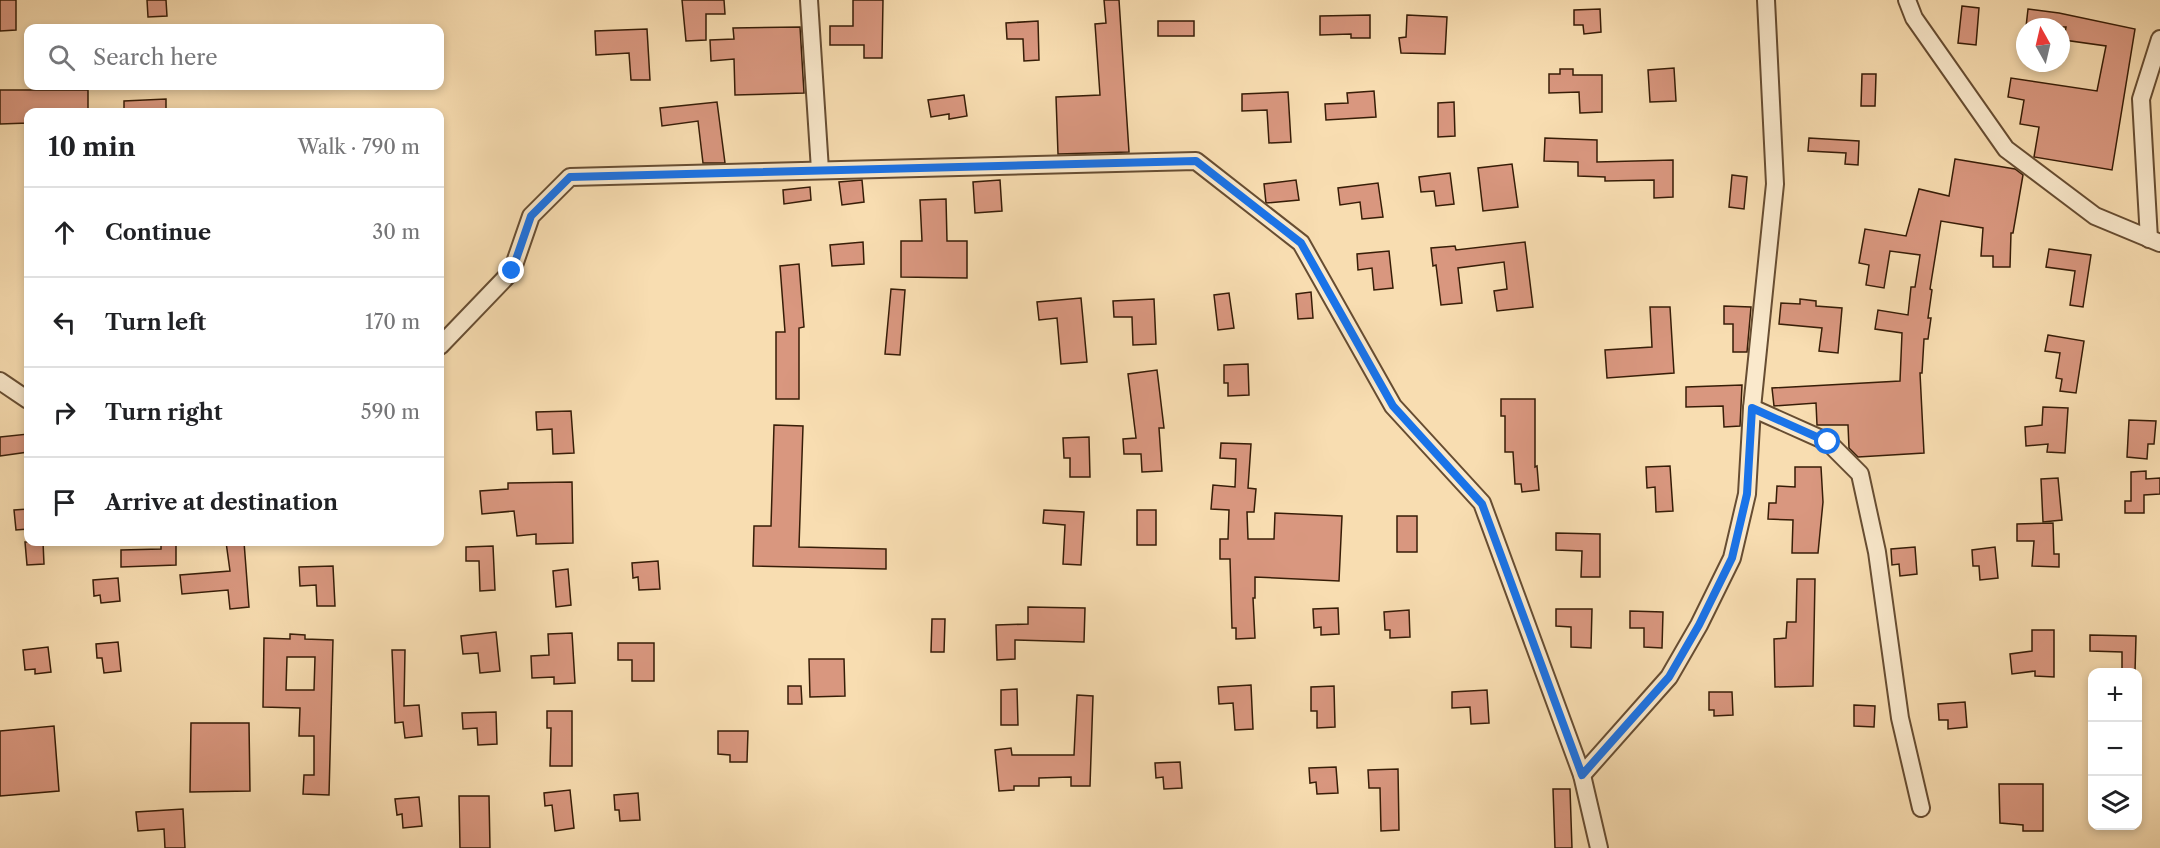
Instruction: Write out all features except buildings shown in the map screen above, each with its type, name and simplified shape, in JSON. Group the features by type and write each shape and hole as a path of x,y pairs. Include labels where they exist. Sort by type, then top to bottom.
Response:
{"street":[{"path":"809,0 820,170"},
{"path":"1582,775 1669,677 1699,625 1732,558 1747,494 1752,408 1775,184 1766,0"},
{"path":"1907,0 1914,18 2006,149 2095,216 2155,241 2141,99 2160,39"},
{"path":"444,342 512,271 531,216 570,177 1196,161 1301,243 1393,406 1482,504 1582,775 1599,848"},
{"path":"0,381 24,397"},
{"path":"1752,408 1828,442 1860,474 1876,552 1900,717 1921,808"}],"route":[{"path":"512,271 531,216 570,177 1196,161 1301,243 1393,406 1482,504 1582,775 1669,677 1699,625 1732,558 1747,494 1752,408 1828,442"}]}
